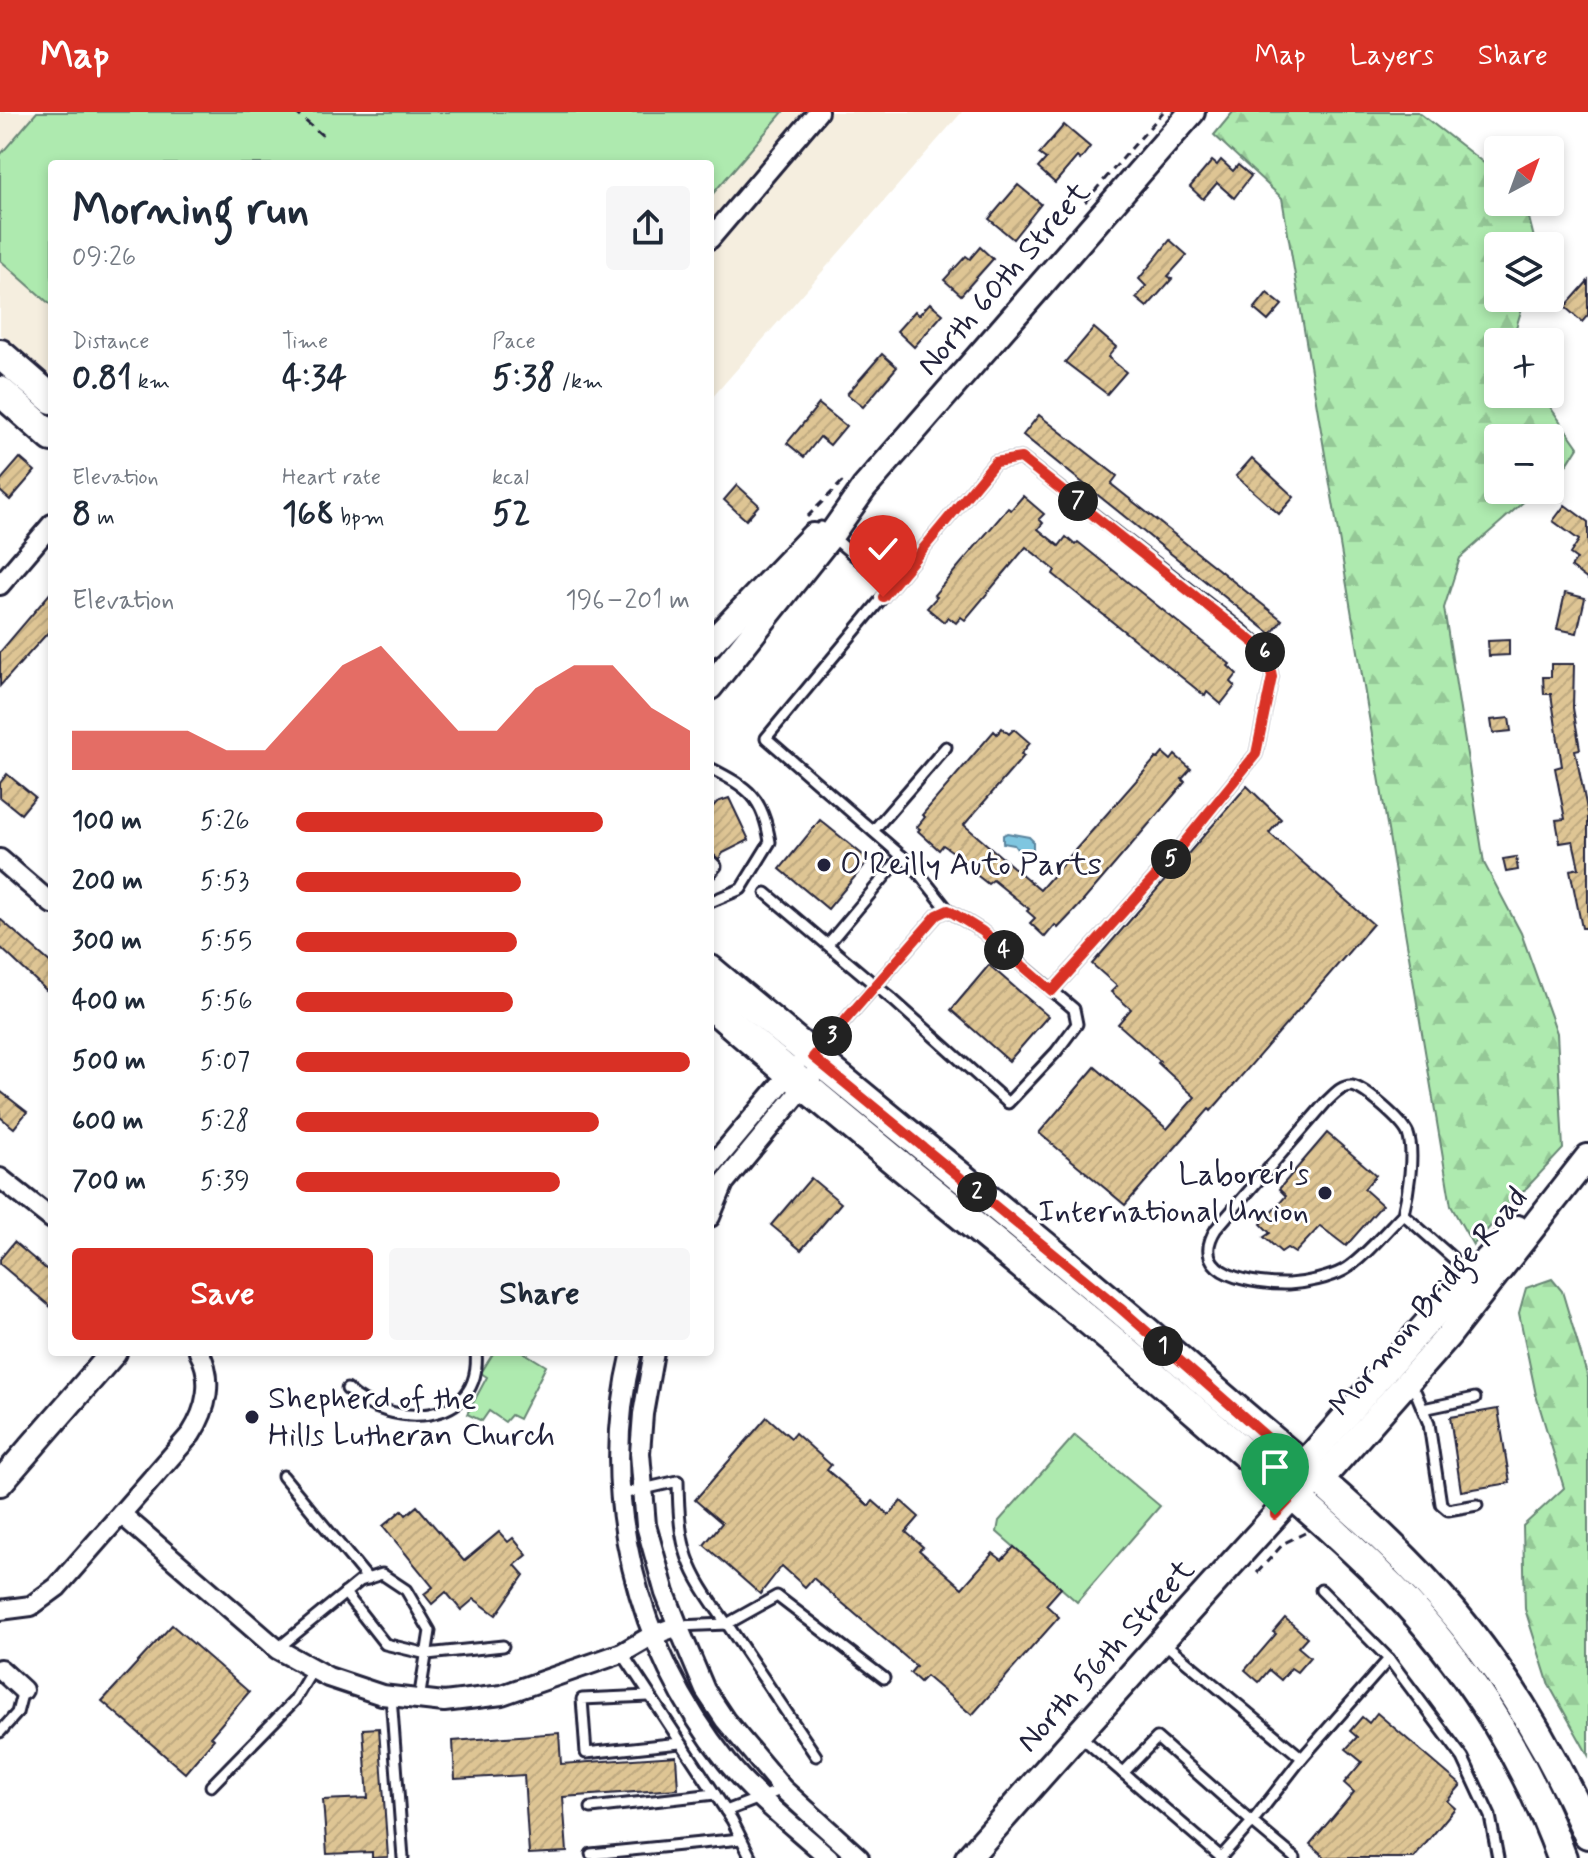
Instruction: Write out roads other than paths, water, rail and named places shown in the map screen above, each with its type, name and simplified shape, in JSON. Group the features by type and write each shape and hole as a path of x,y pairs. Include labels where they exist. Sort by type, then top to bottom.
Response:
{"main road":[{"name":"North 60th Street","path":"714,632 843,504 857,480 1192,112"},
{"path":"0,354 48,396"},
{"path":"0,391 48,433"},
{"name":"North 60th Street","path":"714,682 740,651 817,529"},
{"path":"714,974 807,1067 1382,1578 1452,1658 1513,1752 1540,1804 1562,1858"},
{"path":"714,1008 807,1067 1120,1308 1406,1560 1470,1633 1532,1723 1588,1834"},
{"name":"Mormon Bridge Road","path":"1293,1496 1588,1156"},
{"path":"0,1483 111,1356"},
{"name":"North 56th Street","path":"968,1858 1293,1496"}],"street":[{"path":"714,234 818,112"},
{"path":"0,585 48,529"},
{"path":"714,634 740,651"},
{"path":"0,859 48,901"},
{"path":"714,1164 807,1067"},
{"path":"714,1207 724,1183 807,1067"},
{"path":"0,1178 48,1216"},
{"path":"0,1610 20,1609 47,1596 191,1434 207,1399 207,1377 200,1356"},
{"path":"631,1356 620,1405 618,1440 623,1524 632,1574 653,1635 669,1673 728,1764 829,1858"},
{"path":"653,1356 640,1453 646,1525 665,1593 678,1626 705,1690 748,1749 783,1789 859,1858"},
{"path":"121,1514 277,1649 355,1687 391,1696 419,1701 475,1701 502,1695 622,1653 653,1635 678,1626"},
{"path":"0,1669 23,1690"}],"lane":[{"path":"766,893 1008,1103 1056,1052 1077,1024 1074,1009 1052,991 982,931 948,910 913,866 766,738 995,462 1021,458 1267,653 1272,677 1256,754 1170,860 1052,991"},
{"path":"817,529 891,587"},
{"path":"873,831 946,747"},
{"path":"714,770 749,791 766,815 770,842 741,889 714,900"},
{"path":"828,944 902,856"},
{"path":"807,1067 937,915 948,910"},
{"path":"1353,1086 1363,1091 1400,1122 1408,1135 1409,1190 1403,1214 1346,1270 1324,1278 1289,1284 1249,1279 1227,1274 1216,1268 1210,1259 1208,1241 1216,1229 1326,1102 1345,1087 1353,1086"},
{"path":"1403,1214 1480,1281"},
{"path":"347,1389 365,1404 410,1417 427,1416 453,1405 463,1395 474,1376 476,1356"},
{"path":"1398,1374 1416,1393 1429,1424 1441,1504 1448,1510 1477,1505"},
{"path":"1423,1409 1475,1398"},
{"path":"283,1476 368,1579"},
{"path":"622,1494 678,1481 679,1526 685,1553 700,1586 816,1756"},
{"path":"277,1649 360,1581 382,1574 406,1590 430,1631 419,1701"},
{"path":"1321,1590 1389,1659 1463,1758 1490,1816 1498,1858"},
{"path":"345,1593 385,1644 427,1654 503,1646"},
{"path":"678,1626 727,1624 777,1596 884,1678"},
{"path":"1161,1640 1302,1758"},
{"path":"622,1653 726,1811 751,1858"},
{"path":"1079,1735 1222,1858 1302,1758 1389,1659"},
{"path":"211,1786 294,1701 313,1669"},
{"path":"0,1732 17,1713 23,1690"},
{"path":"391,1696 403,1858"},
{"path":"649,1696 582,1699 586,1753 680,1743"},
{"path":"1123,1773 1157,1738 1295,1858"},
{"path":"726,1811 783,1789"},
{"path":"591,1808 715,1794"},
{"path":"591,1854 741,1839"}],"water":[{"path":"1003,835 1029,837 1033,841 1033,849 1025,854 1014,845 1003,843"}],"place":[{"name":"O'Reilly Auto Parts","path":"824,865"},
{"name":"Laborer's International Union","path":"1325,1193"},
{"name":"Shepherd of the Hills Lutheran Church","path":"252,1417"}]}
